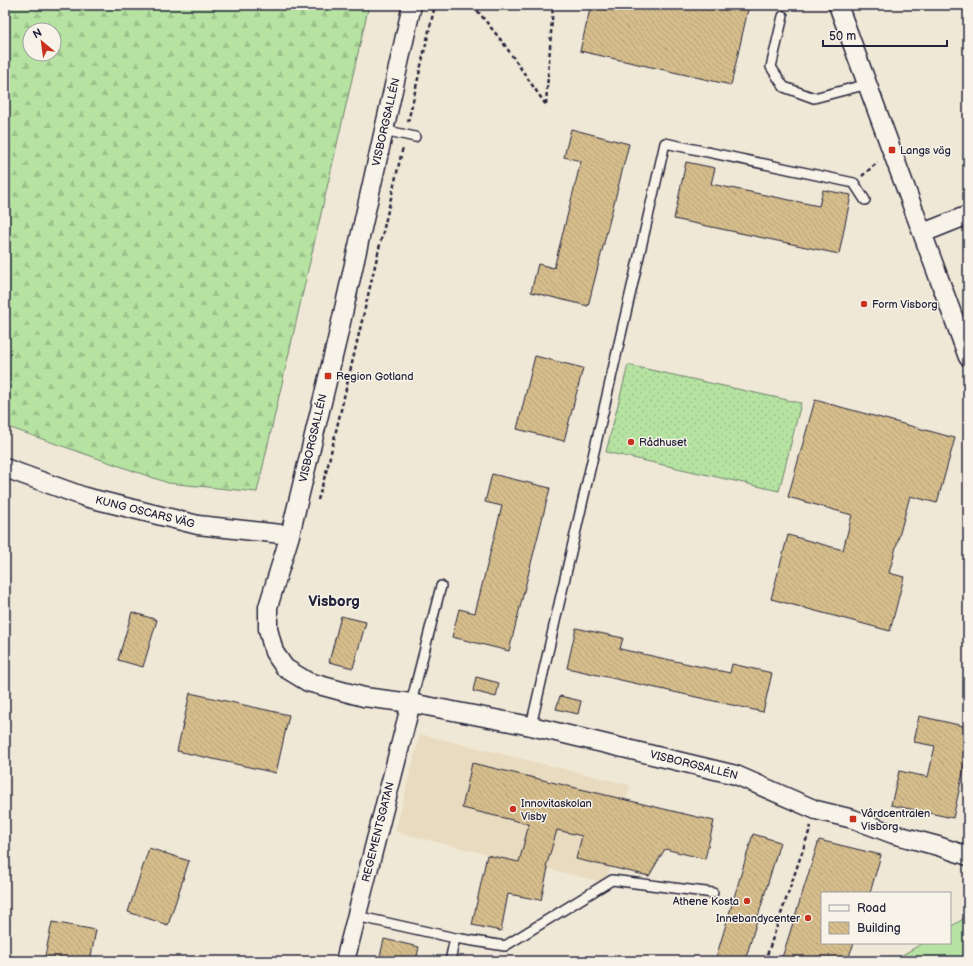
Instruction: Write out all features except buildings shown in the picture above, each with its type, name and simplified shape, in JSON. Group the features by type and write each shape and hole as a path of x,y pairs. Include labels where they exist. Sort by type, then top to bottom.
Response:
{"street":[{"name":"VISBORGSALLÉN","path":"412,5 337,340 290,535 268,607 268,629 274,652 285,668 308,682 364,697 411,703 531,726 736,775 816,810 854,819 893,834 968,856"},
{"path":"838,5 968,357"},
{"path":"923,233 968,215"},
{"name":"KUNG OSCARS VÄG","path":"5,468 85,497 198,525 290,535"},
{"name":"REGEMENTSGATAN","path":"345,961 411,703"}],"lane":[{"path":"783,16 771,67 784,88 814,98 868,84"},
{"path":"384,130 415,137"},
{"path":"531,726 665,142 854,183 865,200"},
{"path":"411,703 441,586"},
{"path":"356,916 455,938 505,946 612,880 713,893"},
{"path":"450,961 455,938"}],"path":[{"path":"473,5 504,44 546,105 553,5"},
{"path":"854,183 892,150"},
{"path":"765,961 816,810"}],"shaded area":[{"name":"Innovitaskolan Visby","path":"420,734 630,785 606,883 395,832"}],"green space":[{"path":"5,5 369,5 257,492 168,483 5,426"},
{"path":"628,365 801,403 779,491 606,452"},
{"path":"968,916 968,961 892,961 921,944 951,944 951,926"}],"place":[{"name":"Langs väg","path":"892,150"},
{"name":"Form Visborg","path":"864,304"},
{"name":"Region Gotland","path":"328,376"},
{"name":"Rådhuset","path":"631,442"},
{"name":"Innovitaskolan Visby","path":"513,809"},
{"name":"Vårdcentralen Visborg","path":"853,819"},
{"name":"Athene Kosta","path":"747,901"},
{"name":"Innebandycenter","path":"808,918"}],"district":[{"name":"Visborg","path":"334,601"}]}
